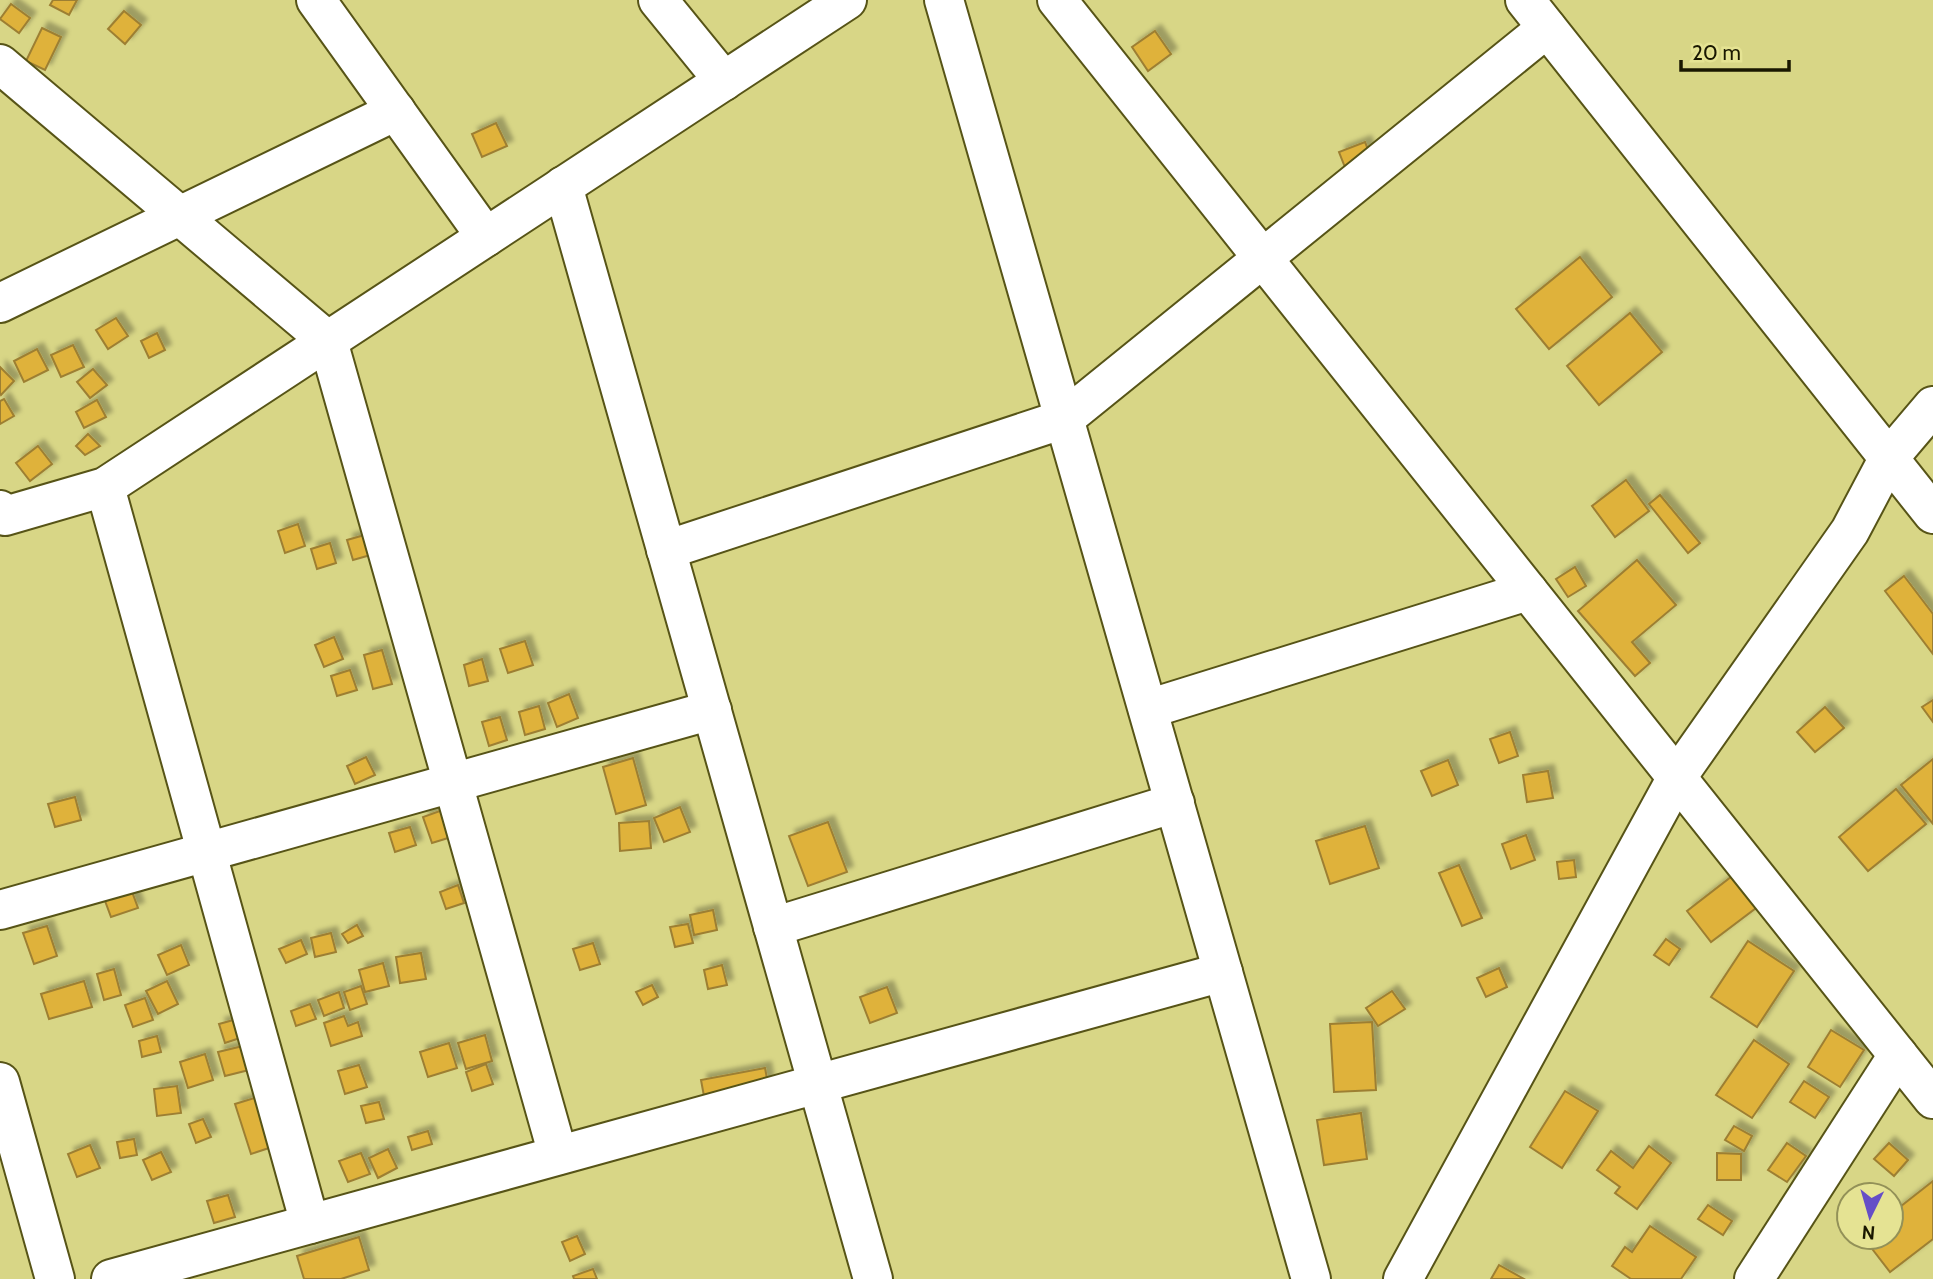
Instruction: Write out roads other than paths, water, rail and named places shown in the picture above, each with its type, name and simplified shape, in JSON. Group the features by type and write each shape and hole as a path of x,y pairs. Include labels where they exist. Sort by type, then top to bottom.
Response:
{"street":[{"path":"316,0 486,237"},
{"path":"658,0 724,81"},
{"path":"0,510 5,516 105,487 847,0"},
{"path":"944,0 1311,1279"},
{"path":"1057,0 1933,1099"},
{"path":"666,550 1064,419 1263,258 1536,14 1933,514"},
{"path":"0,64 328,341 558,1155"},
{"path":"0,303 396,111"},
{"path":"563,186 873,1279"},
{"path":"1403,1279 1677,777 1850,531 1888,459 1933,405"},
{"path":"105,487 310,1224"},
{"path":"1147,709 1528,591"},
{"path":"0,910 712,710"},
{"path":"773,928 1175,803"},
{"path":"111,1279 1223,972"},
{"path":"1755,1279 1898,1055"},
{"path":"0,1082 55,1279"}]}
